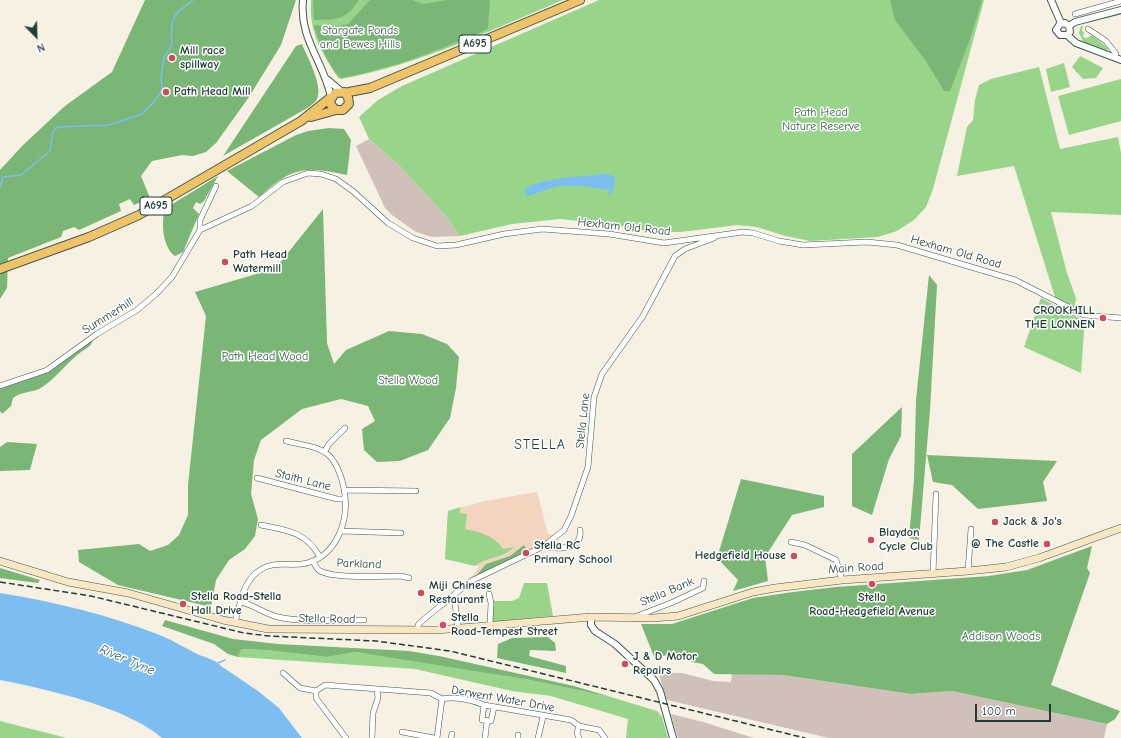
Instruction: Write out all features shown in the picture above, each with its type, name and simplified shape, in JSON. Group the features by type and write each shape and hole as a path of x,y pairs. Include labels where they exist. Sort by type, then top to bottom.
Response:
{"main road":[{"name":"A695","path":"301,121 336,110 343,110 349,103 370,88 580,0"},
{"name":"A695","path":"0,269 89,237 139,215 301,121 331,98 335,92 370,88"},
{"path":"343,92 348,97 349,103"},
{"path":"331,98 331,105 336,110"},
{"name":"Main Road","path":"591,617 633,618 678,616 753,592 802,584 968,572 1006,567 1039,558 1121,528"},
{"name":"Stella Road","path":"0,561 68,582 128,593 235,622 268,629 418,630 591,617"}],"street":[{"path":"303,0 303,18 306,35 328,80 331,98"},
{"path":"1051,0 1061,23"},
{"path":"1075,14 1121,1"},
{"path":"1091,9 1093,17"},
{"path":"1069,26 1075,22 1121,10"},
{"path":"1061,23 1065,23 1069,26 1070,32 1067,35"},
{"path":"1061,23 1057,27 1057,31 1062,36 1067,35 1076,43 1115,56 1121,60"},
{"path":"1088,29 1106,41 1115,56"},
{"path":"1115,56 1121,49"},
{"path":"328,80 343,92"},
{"name":"Hexham Old Road","path":"200,230 261,200 277,186 290,178 314,173 336,179 354,192 388,223 417,240 437,246 456,245 510,233 542,229 609,234 643,240 675,242 737,232 753,233 779,241 803,245 867,242 896,245 1015,280 1084,315 1121,318"},
{"path":"200,230 200,220 203,208 216,186"},
{"name":"Summerhill","path":"0,386 46,370 98,334 147,303 177,270 194,238 200,230"},
{"name":"Stella Lane","path":"418,630 420,623 471,581 544,546 560,534 568,525 586,474 589,461 594,397 602,374 643,316 674,257 681,252 723,235"},
{"path":"675,242 681,252"},
{"path":"325,451 329,444 345,428"},
{"path":"235,622 244,591 251,577 261,569 276,563 302,564 320,557 332,547 341,531 344,517 344,490 333,459 325,451 286,441"},
{"name":"Staith Lane","path":"257,478 337,499 345,499"},
{"path":"344,490 416,491"},
{"path":"933,574 936,494"},
{"path":"260,525 288,531 305,538 315,547 320,557"},
{"path":"968,572 971,529"},
{"path":"544,546 561,549 571,546 579,538 580,530"},
{"path":"341,531 402,533"},
{"path":"792,542 805,545 836,560 842,580"},
{"name":"Parkland","path":"313,560 317,568 326,573 401,576 409,578"},
{"name":"Stella Bank","path":"633,618 703,588 704,581"},
{"path":"490,594 490,625"},
{"path":"454,595 458,628"},
{"path":"241,602 250,604 268,614 290,619 364,620"},
{"path":"591,617 591,625 595,631 615,644 654,680 660,691 673,738"},
{"path":"283,673 300,688 316,691 316,698 346,738"},
{"name":"Derwent Water Drive","path":"316,691 325,685 431,693 442,699 448,698 478,702 484,705 518,710 544,717 571,720 578,726 599,730 605,738"},
{"path":"372,738 373,714 378,698 377,689"},
{"path":"402,732 436,738 442,699"},
{"path":"484,705 482,720 488,721"},
{"path":"485,738 488,721 491,721 494,707"},
{"path":"538,738 544,717"},
{"path":"578,726 577,733 579,738"}],"shaded area":[{"path":"369,139 398,164 445,215 460,236 432,237 416,232 392,215 385,208 356,146"},
{"path":"537,492 548,534 556,535 525,553 470,580 479,566 445,559 448,511 485,501"},
{"path":"668,673 682,673 713,681 731,682 732,673 783,675 911,694 952,691 1107,724 1104,738 829,738 667,700 659,675"},
{"path":"671,714 703,722 754,738 678,738"}],"green space":[{"path":"145,0 296,0 281,45 249,97 216,143 206,152 193,156 182,155 152,161 141,176 150,198 134,205 130,199 119,204 121,211 79,230 74,227 63,231 61,237 8,258 7,288 0,299 0,170 22,146 65,106 112,72"},
{"name":"Stargate Ponds and Bewes Hills","path":"311,0 563,0 427,56 370,73 341,79 338,78 317,41 312,22"},
{"path":"313,0 359,0 349,12 340,18 314,20"},
{"name":"Stargate Ponds and Bewes Hills","path":"370,0 413,0 423,4 447,0 490,0 488,29 398,64 341,78 324,53 314,25 331,27 348,24"},
{"name":"Path Head Nature Reserve","path":"599,0 984,0 933,189 926,207 914,220 897,231 878,237 810,241 785,236 757,227 737,225 681,232 655,232 608,224 560,219 512,224 460,236 445,215 398,164 369,139 359,117 378,100 402,86"},
{"path":"890,0 982,0 970,39 950,91 944,91 926,61 895,20"},
{"path":"1081,26 1083,26 1083,37 1087,38 1092,35 1108,48 1107,51 1083,42 1079,33"},
{"path":"302,44 317,81 318,95 316,101 309,107 223,156 296,46"},
{"path":"1080,56 1103,68 1096,78 1083,79 1072,67"},
{"path":"1064,63 1070,87 1051,92 1046,69"},
{"path":"1039,67 1060,149 1118,137 1121,153 1121,215 1051,212 1067,273 1076,298 1074,310 1055,297 1014,166 957,176 967,127 973,120 975,100 979,85 991,79"},
{"path":"1121,79 1121,121 1069,135 1058,96"},
{"path":"329,128 344,129 351,140 347,175 320,170 299,171 290,174 270,187 259,197 227,171 296,135 308,131"},
{"path":"218,176 204,201 200,204 196,202 193,208 199,214 183,252 175,256 165,241 163,220 166,208"},
{"name":"Path Head Wood","path":"323,209 327,343 334,364 346,350 389,331 422,334 447,344 459,357 456,388 450,418 428,450 400,461 377,462 364,450 362,429 375,421 368,406 341,399 302,409 261,440 254,460 251,494 258,519 255,536 245,549 229,560 216,580 211,607 118,585 79,562 78,550 139,544 150,551 168,545 179,535 188,515 188,485 206,316 195,292 270,270 279,264"},
{"path":"929,275 937,285 930,410 919,540 909,538 914,480 916,400"},
{"path":"1041,298 1083,320 1084,332 1081,373 1024,347"},
{"path":"93,339 89,347 76,356 45,386 20,394 13,398 11,406 2,414 0,411 0,389 43,374"},
{"path":"902,407 901,436 889,459 872,515 852,506 852,454"},
{"path":"7,442 37,444 30,470 0,471 0,447"},
{"path":"927,455 1057,461 1043,482 1047,501 978,509 952,485 933,482"},
{"path":"741,479 824,496 824,507 792,515 765,557 768,581 733,591 738,580 717,558"},
{"path":"461,507 459,513 467,514 465,529 482,533 496,541 503,549 514,547 510,551 475,566 445,559 448,511"},
{"path":"524,545 526,548 525,553 475,577 486,564 510,556"},
{"name":"Addison Woods","path":"1092,546 1087,568 1090,573 1051,685 1120,711 1115,719 1107,724 952,691 911,694 783,675 714,674 703,664 692,662 685,654 672,653 655,659 641,624 672,624 753,598 793,592 836,587 989,576 1027,570"},
{"path":"0,568 40,580 38,583 0,578"},
{"path":"524,583 547,583 553,616 492,622 493,601 512,601 519,598"},
{"path":"165,620 233,639 278,644 409,651 439,656 574,686 611,697 525,679 356,652 327,657 266,650 241,649 238,657 228,654 214,644 162,626"},
{"path":"548,637 555,643 556,651 530,650 529,656 566,666 566,673 497,658 498,644 512,638"},
{"path":"240,649 266,650 327,657 356,652 414,660 525,679 611,697 657,711 662,717 668,738 626,738 628,719 551,696 512,691 415,669 238,657"},
{"path":"0,721 67,738 0,738"}],"water":[{"path":"603,174 615,176 613,193 609,195 609,190 583,186 557,186 528,196 525,194 525,188 535,184 564,178"},
{"name":"River Tyne","path":"0,593 62,605 142,628 213,660 258,691 279,708 302,738 162,738 147,727 107,708 40,688 0,680"}],"waterway":[{"path":"0,187 3,177 21,175 50,151 53,131 58,127 108,125 140,115 154,102 162,91 161,78 164,57 172,45 171,31 174,17 180,10 193,0"},
{"path":"218,663 225,660"}],"railway":[{"path":"0,582 91,596 244,633 269,636 376,641 450,651 805,738"}],"place":[{"name":"Mill race spillway","path":"172,58"},
{"name":"Path Head Mill","path":"166,92"},
{"name":"Path Head Watermill","path":"225,262"},
{"name":"CROOKHILL THE LONNEN","path":"1103,318"},
{"name":"Jack & Jo's","path":"995,522"},
{"name":"Blaydon Cycle Club","path":"871,540"},
{"name":"@ The Castle","path":"1047,544"},
{"name":"Stella RC Primary School","path":"526,553"},
{"name":"Hedgefield House","path":"794,556"},
{"name":"Stella Road-Hedgefield Avenue","path":"872,584"},
{"name":"Miji Chinese Restaurant","path":"421,593"},
{"name":"Stella Road-Stella Hall Drive","path":"183,604"},
{"name":"Stella Road-Tempest Street","path":"443,625"},
{"name":"J & D Motor Repairs","path":"625,664"}],"district":[{"name":"STELLA","path":"540,445"}],"park label":[{"name":"Stella Wood","path":"408,381"}]}
